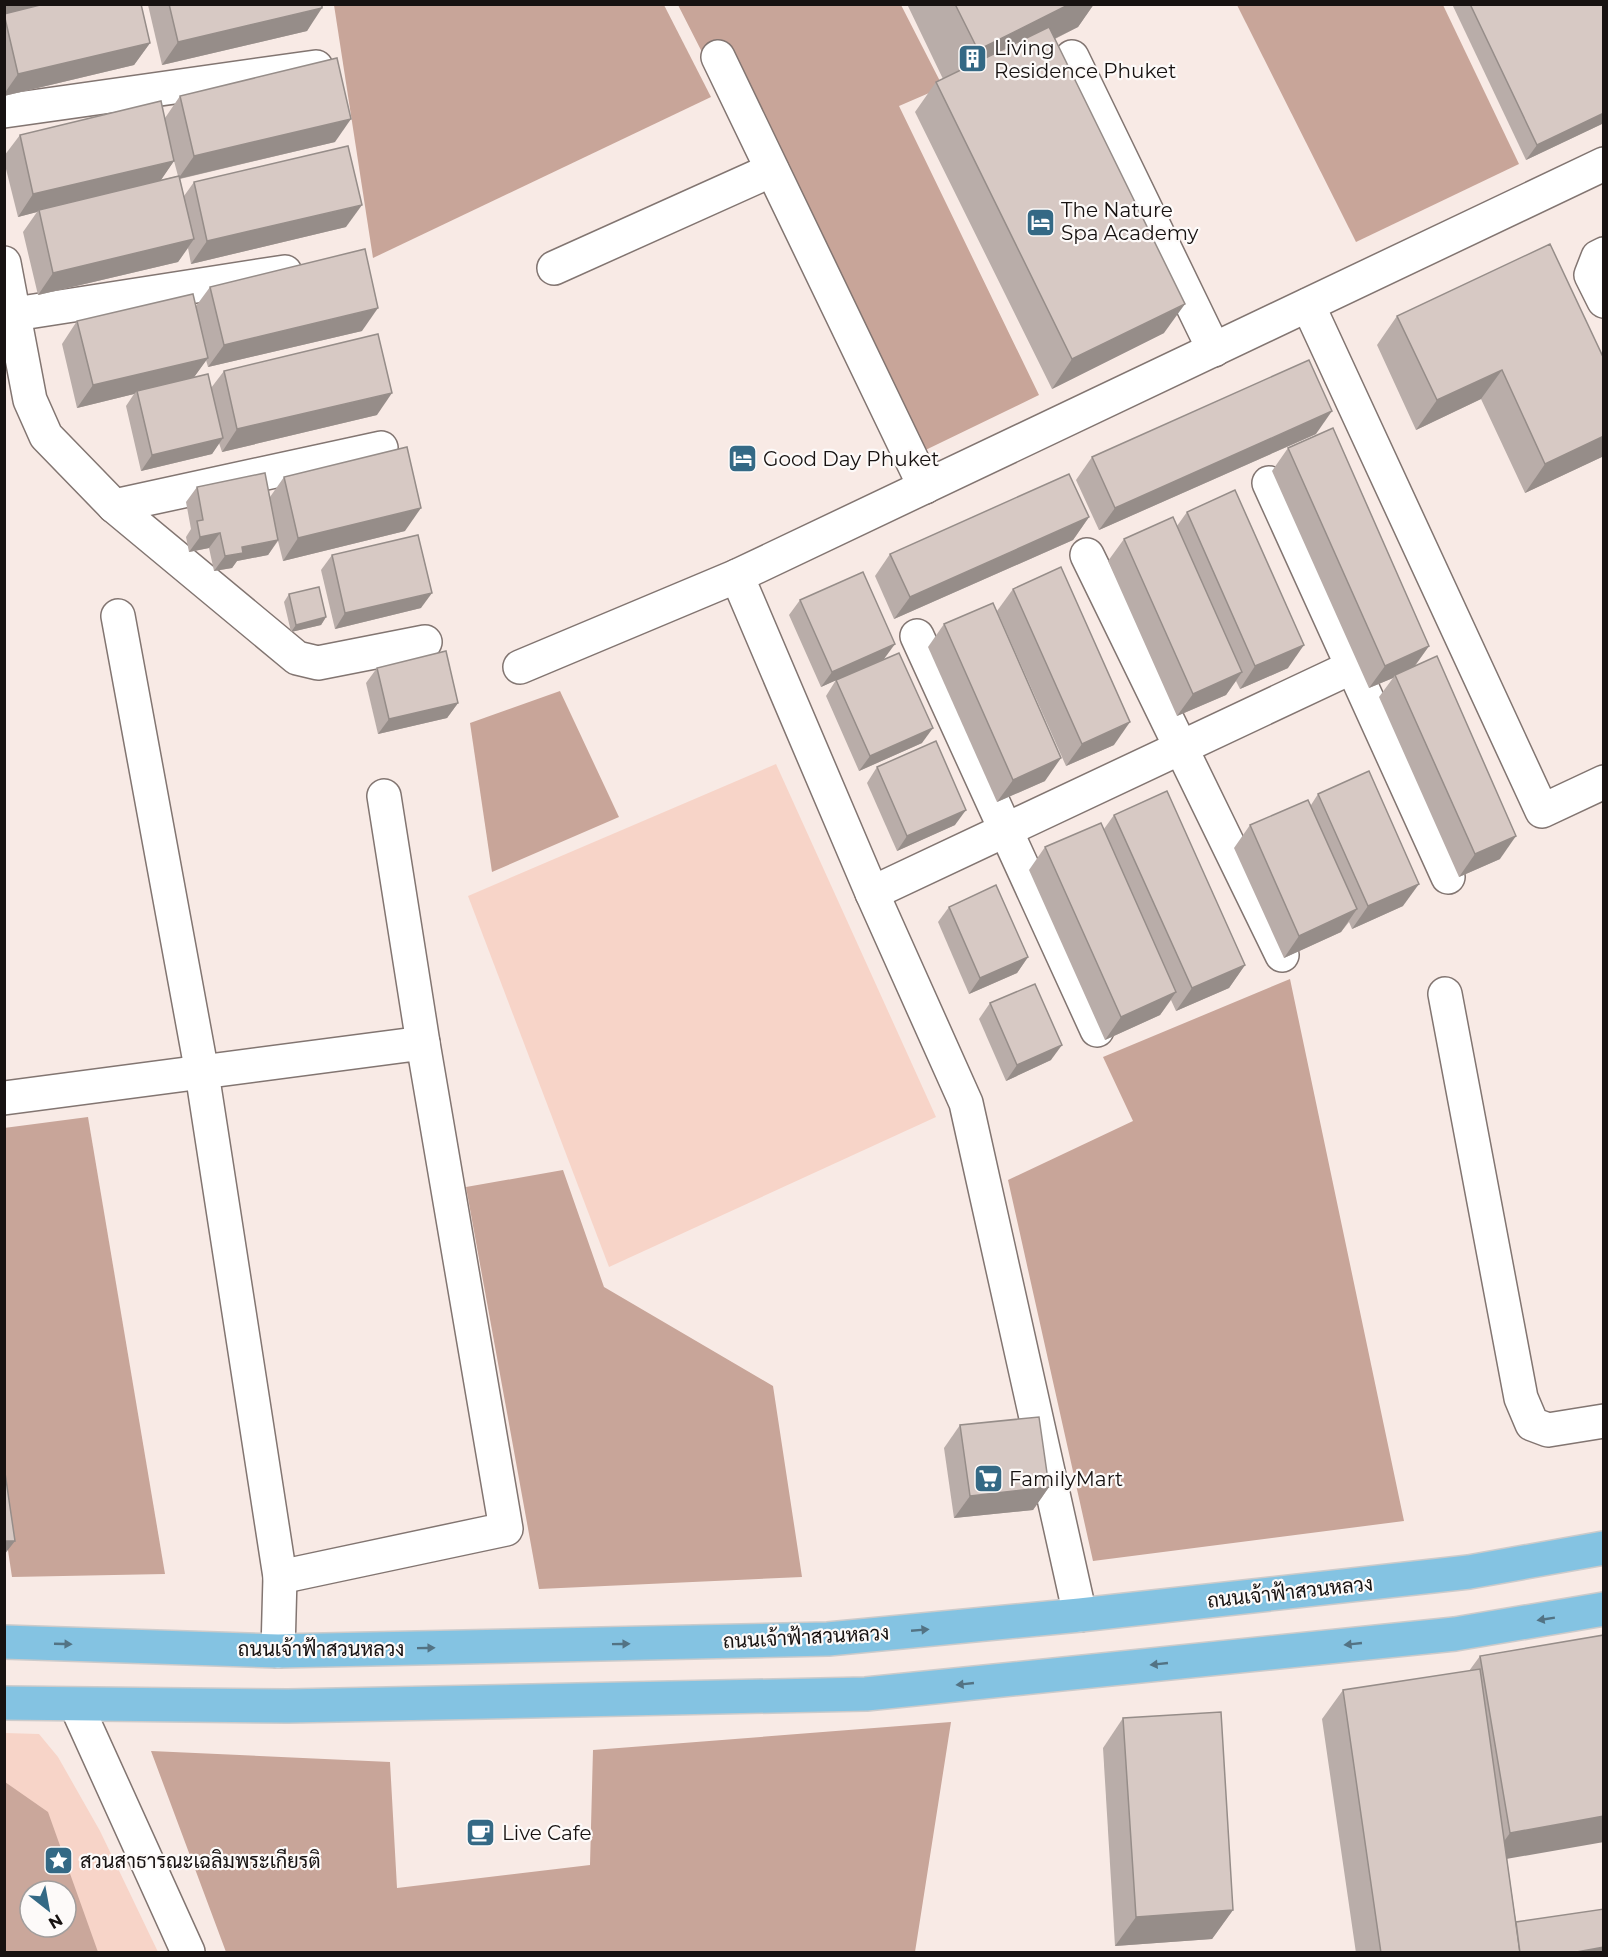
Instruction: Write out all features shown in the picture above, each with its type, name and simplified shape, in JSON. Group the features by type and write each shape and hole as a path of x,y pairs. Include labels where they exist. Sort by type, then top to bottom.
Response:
{"main road":[{"name":"ถนนเจ้าฟ้าสวนหลวง","path":"4,1642 278,1651 828,1639 1080,1615 1469,1572 1604,1548"},
{"path":"4,1703 288,1706 866,1694 1455,1634 1604,1609"}],"street":[{"path":"717,57 925,487"},
{"path":"1072,57 1214,350"},
{"path":"4,111 318,67"},
{"path":"520,667 737,576 1604,164"},
{"path":"554,268 772,170"},
{"path":"1604,254 1598,257 1591,275 1604,301"},
{"path":"4,263 30,400 46,436 114,506 297,658 318,663 425,642"},
{"path":"15,314 308,269"},
{"path":"1308,305 1542,811 1604,782"},
{"path":"114,506 381,448"},
{"path":"1269,483 1448,878"},
{"path":"1087,555 1282,955"},
{"path":"737,576 872,893 966,1103 1080,1615"},
{"path":"118,616 202,1073 280,1577 278,1651"},
{"path":"917,636 1097,1030"},
{"path":"872,893 1352,667"},
{"path":"280,1577 506,1529 423,1043 384,796"},
{"path":"1445,994 1521,1398 1532,1424 1548,1430 1604,1422"},
{"path":"4,1098 423,1043"},
{"path":"76,1705 188,1953"}],"shaded area":[{"path":"334,5 664,5 711,97 373,258"},
{"path":"678,5 901,5 943,87 899,106 1039,395 909,458"},
{"path":"1237,5 1443,5 1519,164 1356,242"},
{"path":"560,691 619,817 492,872 470,723"},
{"path":"776,764 936,1117 609,1267 468,896"},
{"path":"1290,979 1404,1521 1093,1561 1008,1180 1133,1121 1103,1057"},
{"path":"88,1117 165,1574 12,1577 4,1524 4,1128"},
{"path":"563,1170 604,1287 773,1386 802,1577 539,1589 466,1187"},
{"path":"951,1722 915,1952 226,1952 151,1751 390,1762 397,1888 590,1865 593,1750"},
{"name":"สวนสาธารณะเฉลิมพระเกียรติ","path":"5,1733 39,1734 58,1757 100,1831 158,1952 5,1952"},
{"path":"5,1782 48,1812 72,1879 18,1879 18,1939 78,1939 78,1896 98,1952 5,1952"}],"building":[{"path":"44,4 141,4 150,43 18,74 4,14"},
{"path":"169,4 322,4 322,8 178,42"},
{"path":"955,4 1070,4 978,50"},
{"path":"1470,4 1604,4 1604,113 1537,145"},
{"name":"The Nature Spa Academy","path":"1049,27 1185,304 1072,359 936,82"},
{"path":"337,58 351,119 194,156 180,96"},
{"path":"161,101 174,161 33,194 20,135"},
{"path":"348,146 362,205 207,241 194,182"},
{"path":"179,176 194,239 53,273 39,210"},
{"path":"1550,244 1604,359 1604,436 1545,464 1502,370 1437,400 1397,316"},
{"path":"365,249 378,308 224,345 210,287"},
{"path":"193,294 208,358 93,385 77,321"},
{"path":"378,334 392,393 237,429 224,371"},
{"path":"1309,360 1332,411 1115,508 1092,457"},
{"path":"208,374 223,438 152,455 137,391"},
{"path":"1333,428 1429,646 1385,666 1288,448"},
{"path":"407,447 421,508 298,538 284,477"},
{"path":"265,473 278,540 242,547 243,553 225,556 220,533 200,537 197,521 203,520 197,487"},
{"path":"1069,474 1089,517 910,597 890,554"},
{"path":"1235,490 1304,645 1255,666 1187,512"},
{"path":"1173,517 1242,672 1193,694 1124,539"},
{"path":"418,535 432,593 345,613 332,555"},
{"path":"1061,567 1130,722 1082,744 1013,589"},
{"path":"863,572 895,644 832,672 800,600"},
{"path":"319,587 326,617 296,625 289,594"},
{"path":"993,603 1061,758 1013,780 944,624"},
{"path":"446,651 458,703 389,719 377,668"},
{"path":"899,653 933,728 870,756 836,680"},
{"path":"1437,656 1516,836 1475,854 1395,675"},
{"path":"936,741 966,810 907,836 877,767"},
{"path":"1369,771 1419,884 1368,906 1318,794"},
{"path":"1167,791 1245,965 1192,988 1114,815"},
{"path":"1308,800 1357,909 1299,936 1250,825"},
{"path":"1101,823 1176,992 1121,1017 1045,847"},
{"path":"996,885 1028,957 980,978 949,907"},
{"path":"1035,984 1062,1045 1017,1065 990,1003"},
{"path":"1039,1417 1049,1487 970,1496 960,1425"},
{"path":"4,1466 15,1541 4,1541"},
{"path":"1604,1635 1604,1816 1510,1833 1480,1656"},
{"path":"1480,1669 1520,1953 1381,1953 1343,1690"},
{"path":"1221,1712 1233,1910 1136,1917 1123,1718"},
{"path":"1604,1909 1604,1947 1571,1953 1520,1953 1516,1922"}],"place":[{"name":"Living Residence Phuket","path":"973,59"},
{"name":"The Nature Spa Academy","path":"1040,222"},
{"name":"Good Day Phuket","path":"742,459"},
{"name":"FamilyMart","path":"988,1479"},
{"name":"Live Cafe","path":"481,1833"},
{"name":"สวนสาธารณะเฉลิมพระเกียรติ","path":"59,1861"}]}
